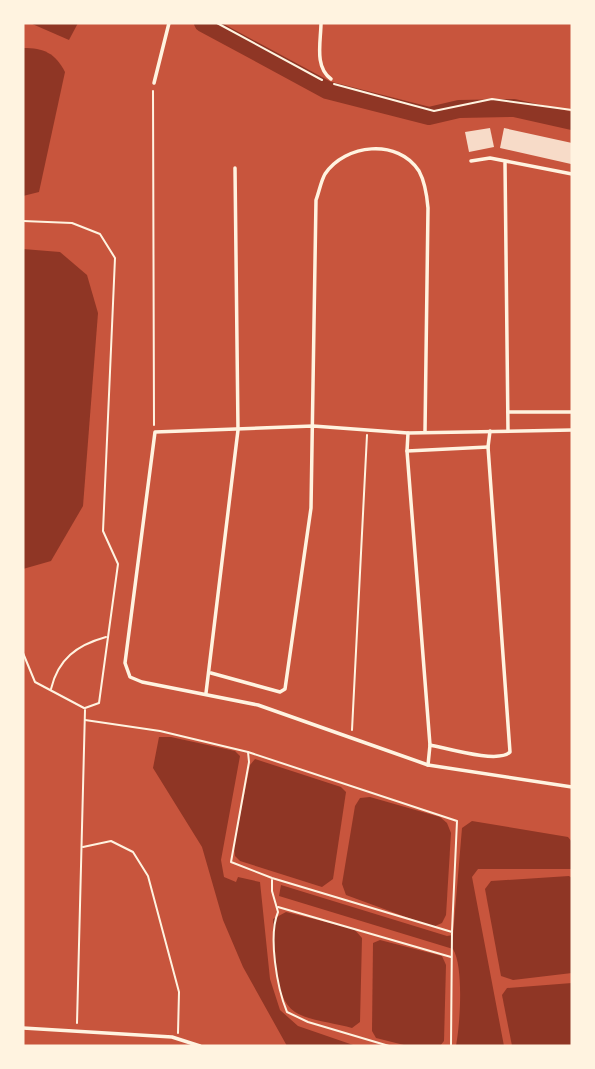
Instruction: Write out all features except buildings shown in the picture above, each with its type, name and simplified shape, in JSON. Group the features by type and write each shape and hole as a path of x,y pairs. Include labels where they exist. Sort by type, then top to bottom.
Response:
{"street":[{"path":"154,83 169,23"},
{"path":"321,23 320,62 323,73 331,79"},
{"path":"211,673 280,692 285,688 311,508 316,200 324,176 338,160 357,150 377,148 398,154 418,170 426,190 425,432"},
{"path":"471,162 490,158 572,174"},
{"path":"505,163 508,431"},
{"path":"206,693 211,673 238,430 235,168"},
{"path":"508,412 572,412"},
{"path":"572,430 408,433 313,426 155,432 126,671 130,677 142,682 258,705 428,765 572,787"},
{"path":"430,745 488,756 503,757 510,752 488,447 490,431"},
{"path":"408,433 407,451 430,745 428,765"},
{"path":"407,451 488,447"},
{"path":"23,1028 177,1038 201,1046"}],"path":[{"path":"217,23 316,78 397,103 434,111 492,99 572,110"},
{"path":"154,83 155,432"},
{"path":"23,221 72,223 100,234 115,258 103,531 118,564 99,702 85,708"},
{"path":"352,738 368,430"},
{"path":"51,690 56,669 67,656 90,642 108,636"},
{"path":"23,653 35,682 85,708"},
{"path":"77,1031 85,708"},
{"path":"85,720 160,731 248,752 457,821 451,1046"},
{"path":"248,752 249,762 231,862 272,878 452,932"},
{"path":"82,847 111,841 133,852 148,876 179,992 177,1038"},
{"path":"272,878 272,891 278,912 272,926 279,993 287,1012 308,1022 389,1046"},
{"path":"277,907 452,957"}],"shaded area":[{"path":"30,23 78,23 69,40"},
{"path":"23,48 48,53 65,72 39,192 23,196"},
{"path":"23,249 60,252 87,275 98,313 83,506 51,561 23,569"},
{"path":"159,737 171,737 235,751 240,756 221,860 224,877 236,882 238,877 260,882 270,979 280,1010 298,1026 356,1046 287,1046 243,967 223,920 202,847 153,768"},
{"path":"255,759 341,787 346,792 333,879 322,887 240,861 235,856 234,847 250,765"},
{"path":"370,797 440,817 447,823 451,833 446,915 442,923 433,927 346,895 342,884 355,806 360,798"},
{"path":"472,821 568,837 572,842 572,869 478,869 472,877 504,1046 456,1046 460,982 453,949 279,896 281,885 447,936 453,935 462,828"},
{"path":"569,876 572,878 572,973 513,980 501,976 485,889 491,881"},
{"path":"286,912 354,929 362,938 360,1022 352,1028 308,1018 287,1005 278,982 273,919"},
{"path":"380,940 442,956 446,965 444,1041 440,1046 408,1046 376,1038 372,1031 373,943"},
{"path":"572,983 572,1046 512,1046 502,995 507,988"}],"waterway":[{"path":"203,23 327,90 429,116 459,109 514,108 572,121"}]}
